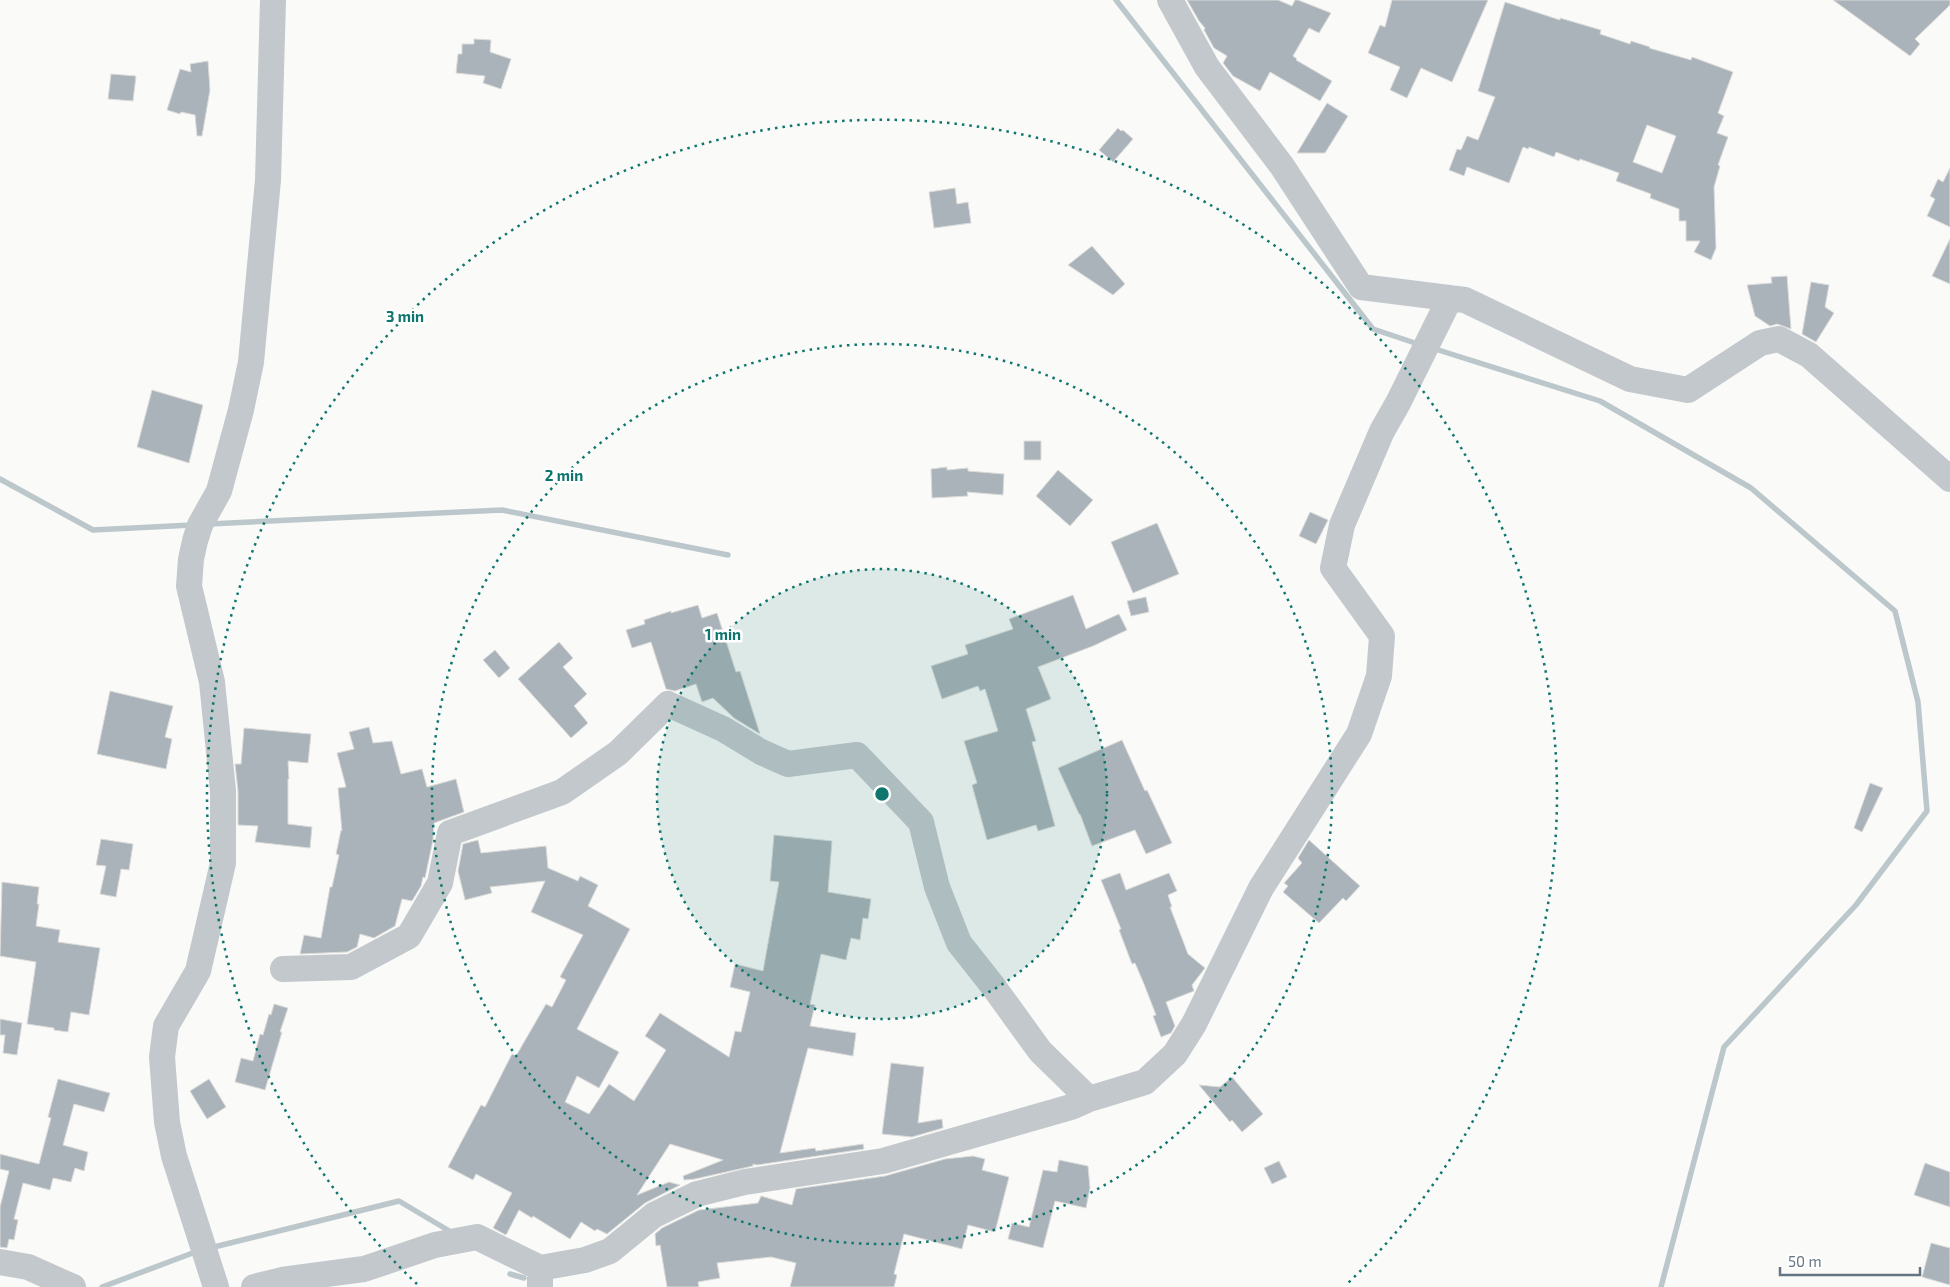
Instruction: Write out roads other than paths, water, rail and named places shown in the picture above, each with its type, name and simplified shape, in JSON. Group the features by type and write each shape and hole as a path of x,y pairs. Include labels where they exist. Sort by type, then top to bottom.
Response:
{"street":[{"path":"216,1287 174,1156 167,1122 162,1058 166,1026 198,971 223,862 223,791 214,691 189,586 189,574 200,525 218,491 251,362 268,180 273,0"},
{"path":"1170,0 1207,67 1282,166 1361,287 1465,300 1630,379 1688,390 1760,343 1779,339 1809,356 1950,479"},
{"path":"254,1287 282,1280 364,1269 435,1245 477,1238 540,1278 610,1251 654,1215 697,1194 745,1182 883,1161 1071,1107 1088,1099 1145,1082 1175,1054 1194,1024 1261,888 1359,734 1379,676 1382,636 1333,568 1342,525 1382,431 1450,298"},
{"path":"283,969 351,966 409,936 440,883 450,833 562,792 618,753 668,704 723,729 761,752 788,764 856,755 921,822 937,887 959,943 993,986 1040,1052 1088,1099"},
{"path":"0,1262 28,1267 72,1287"}],"waterway":[{"path":"1116,0 1373,329 1421,345"},
{"path":"1432,348 1600,401 1751,488 1895,611 1918,702 1927,811 1856,905 1724,1047 1661,1287"},
{"path":"0,479 93,530 192,525"},
{"path":"209,524 502,510 728,555"},
{"path":"210,1248 399,1201 451,1232"},
{"path":"102,1287 198,1251"},
{"path":"510,1274 524,1278"}]}
